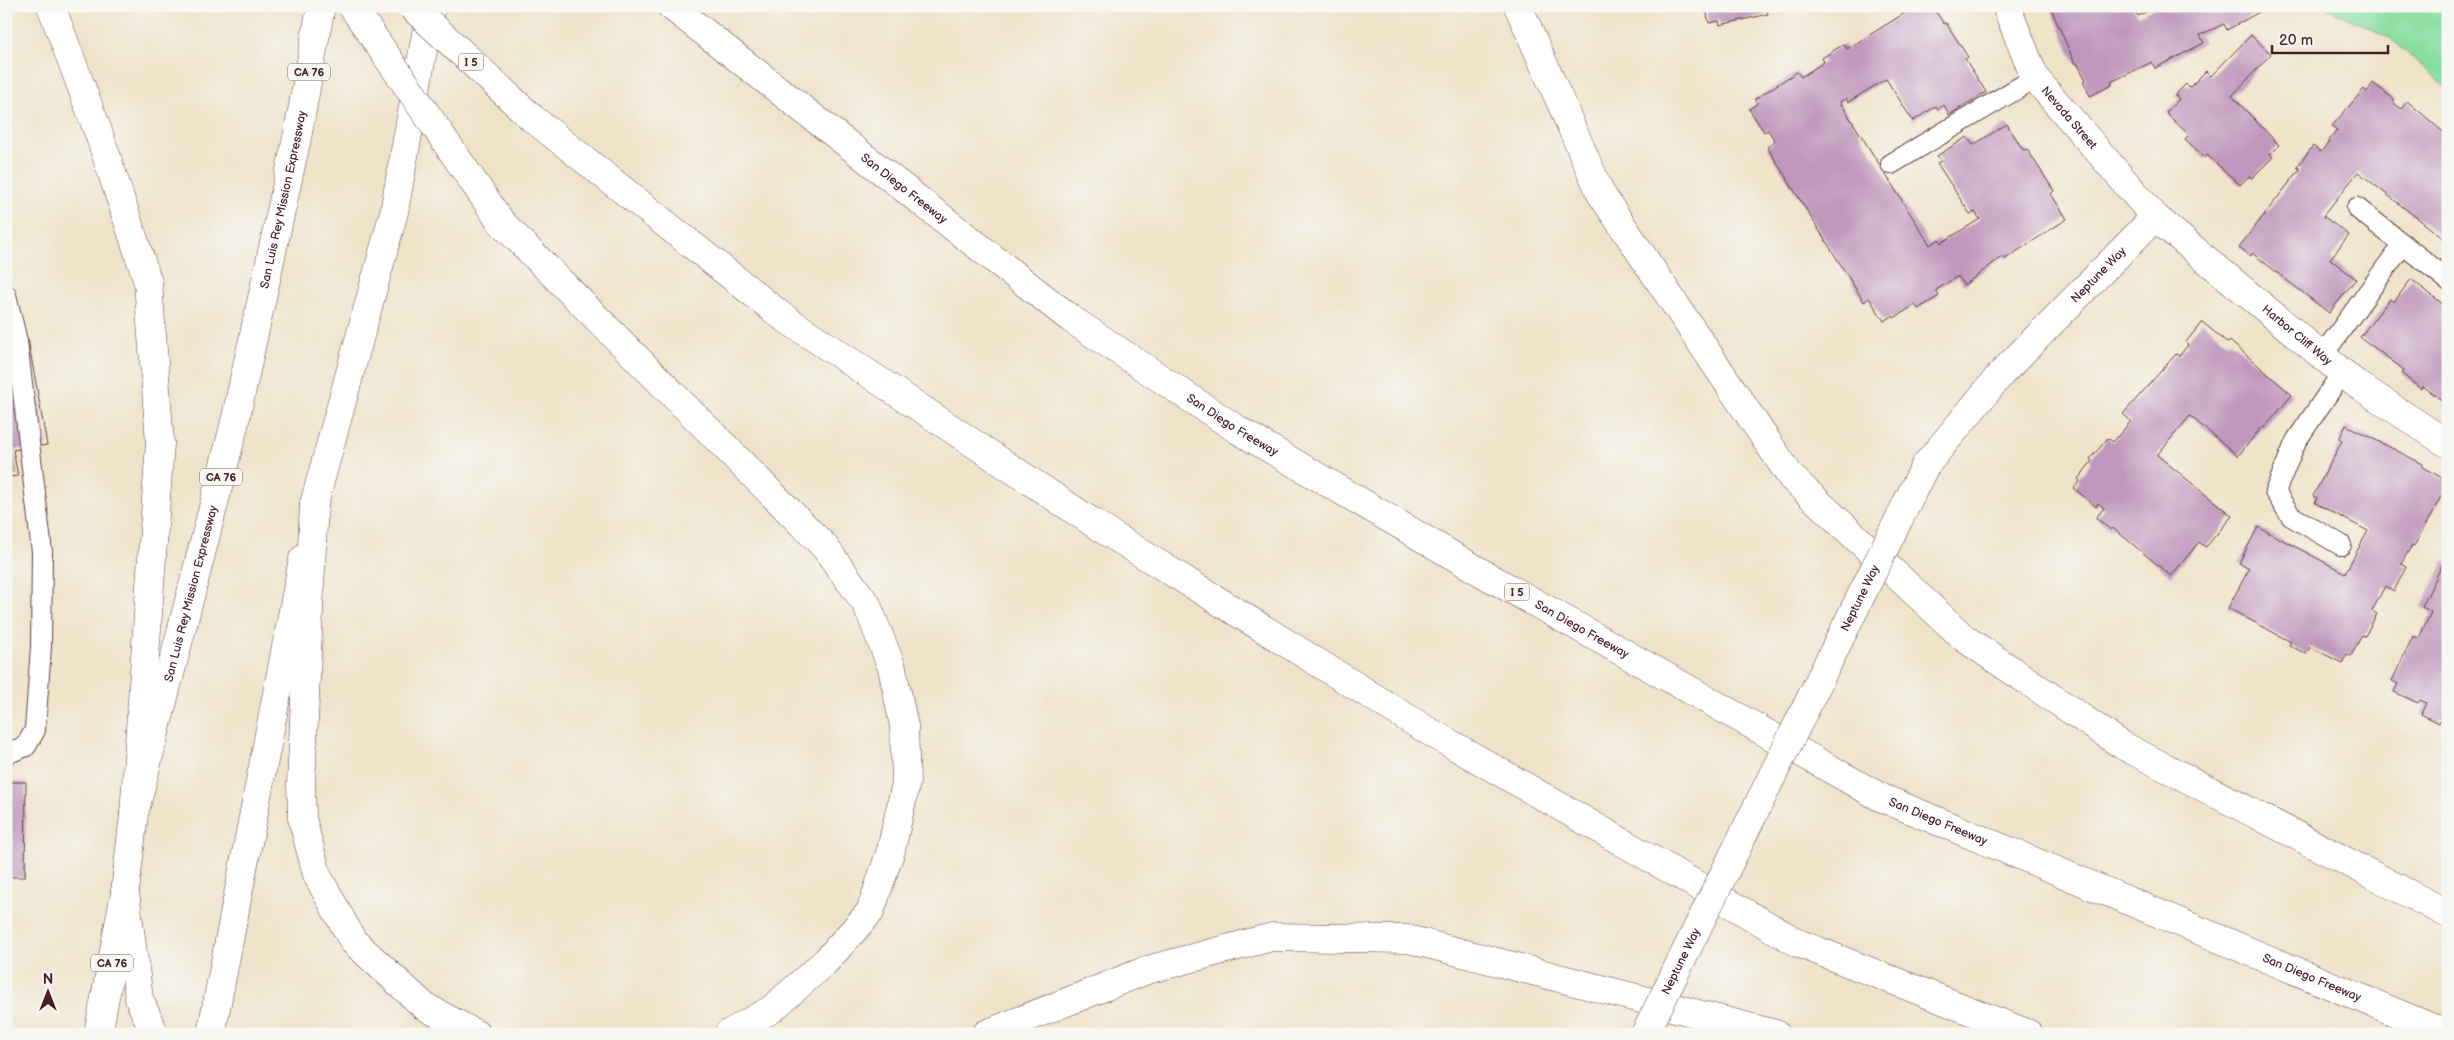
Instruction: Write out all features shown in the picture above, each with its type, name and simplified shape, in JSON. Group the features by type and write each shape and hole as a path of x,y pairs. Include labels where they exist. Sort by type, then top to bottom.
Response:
{"main road":[{"path":"51,6 99,134 148,282 160,443 134,814"},
{"name":"San Luis Rey Mission Expressway","path":"98,1034 125,892 134,814 233,430 297,138 321,6"},
{"path":"352,6 501,222 824,546 867,605 892,668 904,726 906,783 891,850 870,912 826,961 772,1009 728,1034"},
{"name":"I 5","path":"411,6 532,118 783,317 1104,530 1425,729 1798,943 2029,1034"},
{"path":"211,1034 314,504 394,212 431,6"},
{"name":"San Diego Freeway","path":"671,6 1071,319 1238,430 1467,564 1880,797 2447,1034"},
{"path":"1518,6 1601,194 1791,477 1964,638 2122,745 2448,914"},
{"name":"Nevada Street","path":"2006,6 2035,78 2155,217"},
{"name":"Harbor Cliff Way","path":"2155,217 2342,373 2448,444"},
{"name":"Neptune Way","path":"1645,1034 1925,466 2001,374 2155,217"},
{"path":"314,504 301,784 302,818 317,875 353,941 424,1006 476,1034"},
{"path":"125,892 139,999 155,1034"},
{"path":"986,1034 1147,970 1272,938 1408,939 1776,1034"}],"lane":[{"path":"1891,164 2035,78"},
{"path":"2357,208 2448,280"},
{"path":"2322,356 2403,244"},
{"path":"6,295 17,341 42,552 41,647 35,730 26,746 6,754"},
{"path":"2341,545 2291,516 2275,492 2296,441 2342,373"}],"green space":[{"path":"2323,6 2448,6 2448,89 2390,38"}],"building":[{"path":"1705,6 1770,7 1766,8 1768,14 1720,25 1719,21 1709,23"},
{"path":"1916,6 1932,6 1944,24 1946,23 1968,57 1965,59 1986,92 1949,115 1944,105 1938,109 1936,106 1913,121 1886,79 1848,102 1846,98 1840,102 1930,245 1939,239 1941,243 1980,219 1975,212 1970,214 1937,163 1941,161 1937,156 1967,137 1973,145 2007,124 2023,150 2027,149 2054,191 2051,194 2067,219 2005,259 2003,256 1964,285 1958,276 1936,290 1939,296 1918,309 1915,305 1894,318 1893,316 1884,321 1869,298 1864,302 1767,147 1775,141 1768,130 1764,132 1749,109 1758,103 1755,99 1797,72 1801,77 1824,62 1822,58 1844,44 1847,49"},
{"path":"2050,6 2133,6 2138,16 2158,6 2270,6 2227,30 2224,24 2200,35 2204,43 2155,68 2152,62 2111,82 2112,85 2090,96 2083,81 2086,80 2077,63 2075,64"},
{"path":"2251,35 2271,54 2232,96 2279,145 2270,154 2273,157 2252,178 2249,176 2240,185 2207,155 2205,158 2185,139 2189,135 2166,113 2179,99 2175,95 2186,84 2190,87 2206,71 2211,76"},
{"path":"2373,83 2395,100 2393,102 2401,109 2407,101 2448,136 2448,242 2358,172 2323,216 2349,235 2330,259 2356,279 2329,313 2252,253 2251,256 2239,247 2300,169 2297,167 2313,146 2321,152 2337,130 2332,126 2364,89 2367,92"},
{"path":"2411,279 2448,308 2448,405 2423,386 2421,389 2401,373 2404,370 2360,337 2390,299 2394,302"},
{"path":"2202,322 2228,343 2230,341 2292,395 2238,456 2190,416 2157,455 2232,516 2206,547 2199,542 2171,576 2113,528 2111,530 2096,518 2104,508 2098,503 2096,507 2074,488 2080,481 2078,479 2092,461 2090,459 2108,438 2113,442 2131,421 2123,414 2176,354 2179,356 2188,345 2186,342"},
{"path":"28,339 47,445 13,450 18,476 6,477 6,343"},
{"path":"2346,425 2423,464 2422,467 2448,481 2448,484 2414,546 2412,545 2401,564 2406,567 2394,591 2385,586 2372,611 2377,614 2365,636 2362,635 2351,656 2347,654 2342,663 2310,647 2306,654 2289,645 2291,642 2228,608 2249,569 2239,563 2258,527 2345,573 2368,531 2315,503 2317,498 2313,496 2342,441 2339,439"},
{"path":"2448,558 2448,721 2441,718 2439,723 2421,714 2426,703 2420,700 2418,703 2394,692 2398,684 2392,681 2413,636 2419,638 2431,612 2422,607 2444,561 2445,563"},
{"path":"6,782 26,782 25,877 6,877"}]}
